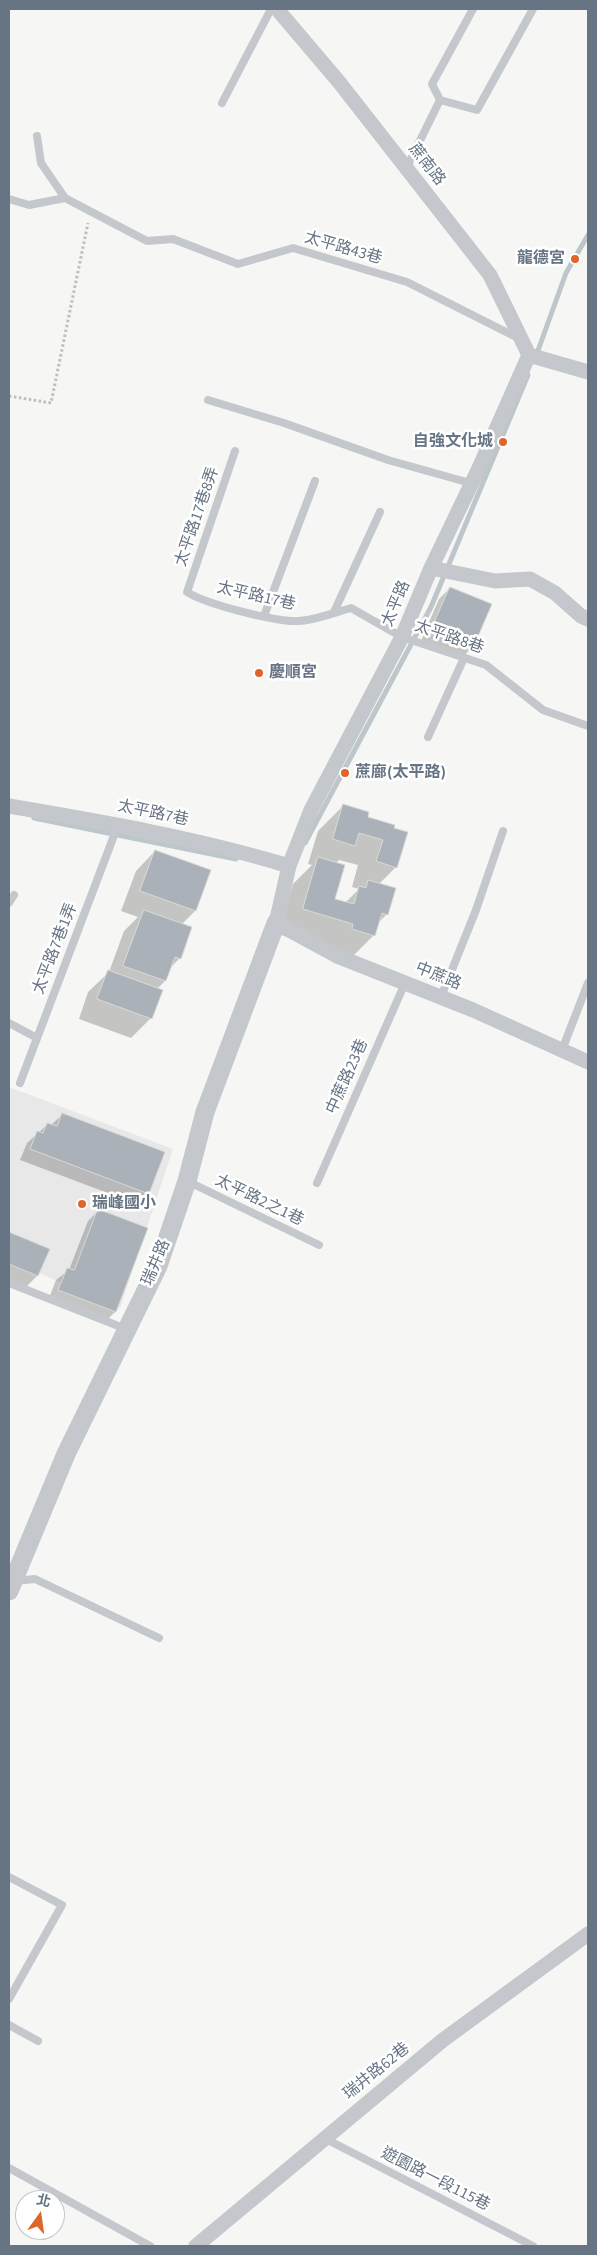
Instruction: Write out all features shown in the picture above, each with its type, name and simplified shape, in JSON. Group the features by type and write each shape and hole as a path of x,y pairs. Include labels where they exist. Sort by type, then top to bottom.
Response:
{"street":[{"name":"蔗南路","path":"277,9 339,82 490,275 523,340 528,355"},
{"path":"528,355 588,372"},
{"name":"太平路","path":"276,923 288,866 323,785 402,637 431,568 470,483 479,468 528,355"},
{"path":"431,568 495,581 530,579 555,593 581,616 588,619"},
{"name":"太平路7巷","path":"9,806 228,847 288,866"},
{"name":"中蔗路","path":"276,923 337,956 441,997 588,1062"},
{"name":"瑞井路","path":"11,1584 66,1454 158,1266 187,1180 205,1112 276,923"},
{"name":"瑞井路62巷","path":"196,2246 443,2040 588,1934"}],"lane":[{"path":"222,103 271,9"},
{"path":"473,9 432,84 440,100 477,110 533,9"},
{"path":"406,169 440,100"},
{"path":"9,199 29,205 66,198 41,163 37,136"},
{"name":"太平路43巷","path":"66,198 90,213 147,241 173,239 238,264 292,248 398,279 523,340"},
{"path":"208,400 284,423 388,460 470,483"},
{"name":"太平路17巷8弄","path":"187,592 236,451"},
{"path":"264,616 315,481"},
{"path":"334,612 380,512"},
{"name":"太平路17巷","path":"187,592 196,597 264,616 299,621 351,608 402,637"},
{"name":"太平路8巷","path":"402,637 486,665 543,710 588,726"},
{"path":"428,737 464,658"},
{"name":"太平路7巷1弄","path":"20,1083 118,825"},
{"path":"441,997 476,910 503,831"},
{"path":"9,903 14,896"},
{"name":"中蔗路23巷","path":"317,1183 405,983"},
{"path":"562,1050 588,983"},
{"path":"9,1023 37,1038"},
{"name":"太平路2之1巷","path":"187,1180 319,1245"},
{"path":"9,1283 126,1329"},
{"path":"11,1584 34,1579 159,1638"},
{"path":"9,1877 62,1905 9,1999"},
{"path":"9,2025 38,2041"},
{"name":"遊園路一段115巷","path":"324,2138 533,2246"},
{"path":"9,2168 150,2246"}],"path":[{"path":"9,396 51,403 90,213"}],"shaded area":[{"name":"瑞峰國小","path":"9,1087 173,1149 120,1308 9,1260"}],"building":[{"path":"450,587 492,604 473,648 431,630"},
{"path":"343,804 369,812 368,817 395,825 394,828 408,832 397,868 376,861 383,840 359,833 355,846 333,839"},
{"path":"155,850 211,870 196,911 140,891"},
{"path":"318,857 345,865 335,899 354,904 359,886 366,888 368,880 396,888 388,915 382,913 375,936 352,929 353,924 303,909"},
{"path":"144,910 192,927 181,959 175,957 166,981 123,966"},
{"path":"108,970 163,990 152,1019 97,999"},
{"path":"62,1113 165,1152 149,1194 30,1149 37,1131 43,1133 47,1123 57,1126"},
{"path":"98,1209 148,1228 116,1312 58,1290 67,1268 74,1270"},
{"path":"9,1232 50,1249 38,1276 9,1264"}],"waterway":[{"path":"536,356 566,273 588,235"},
{"path":"305,843 431,607 528,375"},
{"path":"34,818 236,859"}],"place":[{"name":"龍德宮","path":"575,259"},
{"name":"自強文化城","path":"503,442"},
{"name":"慶順宮","path":"259,673"},
{"name":"蔗廍(太平路)","path":"345,773"},
{"name":"瑞峰國小","path":"82,1204"}]}
